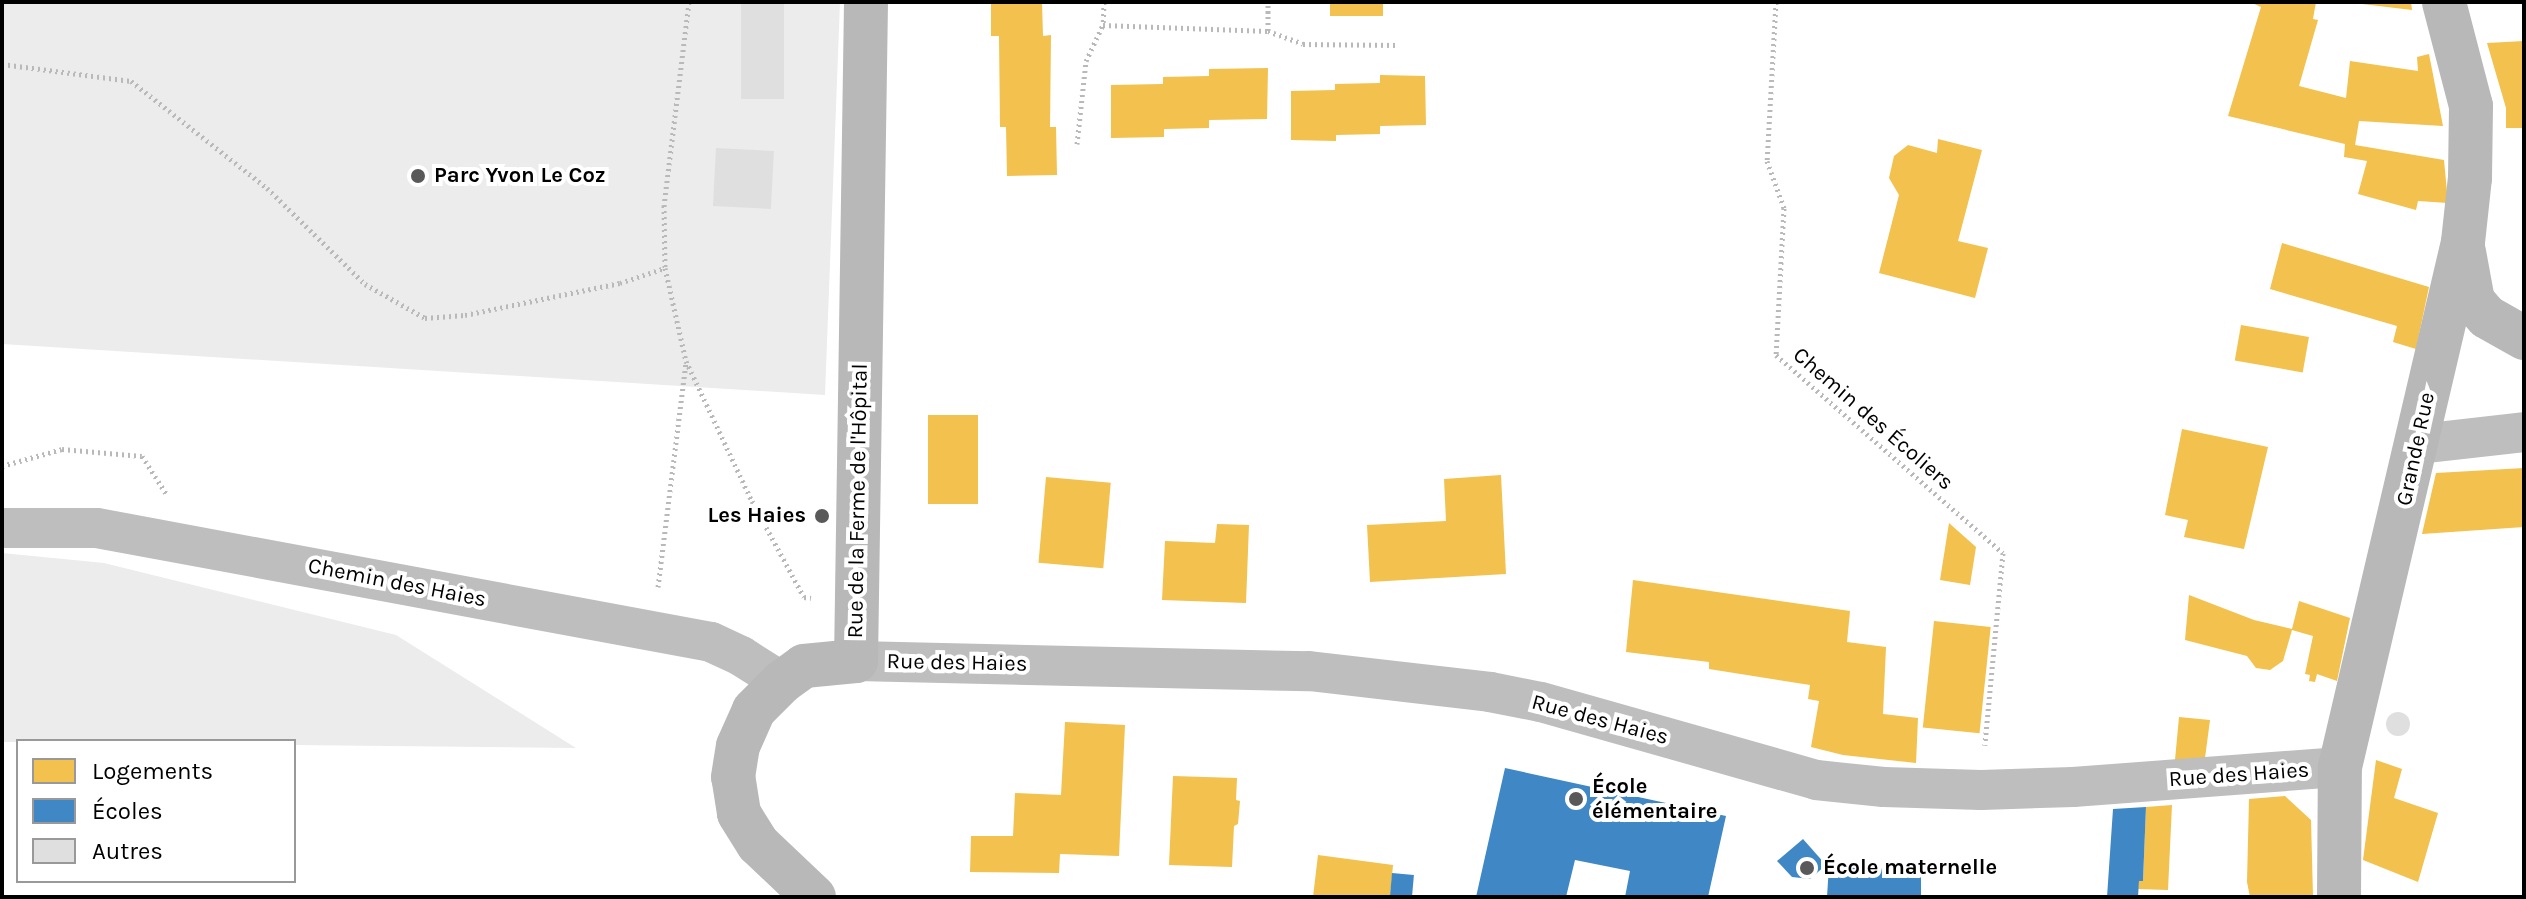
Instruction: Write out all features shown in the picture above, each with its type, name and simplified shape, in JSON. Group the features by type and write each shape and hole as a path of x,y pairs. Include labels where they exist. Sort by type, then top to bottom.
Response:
{"street":[{"name":"Rue de la Ferme de l'Hôpital","path":"814,897 758,844 739,813 733,777 738,746 754,710 782,682 804,666 856,661 866,2"},
{"name":"Grande Rue","path":"2339,897 2340,767 2419,444 2463,242 2470,178 2471,106 2444,2"},
{"path":"2463,242 2473,301 2487,317 2524,338"},
{"path":"2419,444 2524,432"},
{"name":"Chemin des Haies","path":"2,528 97,528 711,642 741,656 782,682"},
{"name":"Rue des Haies","path":"856,661 1309,671 1541,702 1816,780 1981,790 2089,786 2340,767"}],"path":[{"path":"689,2 664,205 665,268 686,361 752,501 804,597 856,604"},
{"path":"1077,144 1086,61 1103,25 1104,2"},
{"path":"1268,2 1268,31"},
{"name":"Chemin des Écoliers","path":"1776,2 1767,161 1784,208 1776,355 2003,553 1981,790"},
{"path":"1103,25 1268,31 1303,44 1397,45"},
{"path":"2,64 25,64 131,81 267,188 365,284 425,318 465,315 620,283 665,268"},
{"path":"653,631 686,361"},
{"path":"2,466 62,449 142,456 200,547"}],"shaded area":[{"name":"Parc Yvon Le Coz","path":"2,2 840,2 825,395 2,344"},
{"path":"2,553 104,563 396,635 576,748 296,745 296,739 16,739 16,742 2,742"}],"building: Logements":[{"path":"991,2 1042,2 1043,36 1051,35 1050,127 1056,127 1057,175 1007,176 1006,127 1000,127 999,36 991,36"},
{"path":"1330,2 1383,2 1383,16 1330,16"},
{"path":"2250,2 2316,2 2313,19 2318,20 2299,86 2346,98 2350,61 2418,71 2417,57 2429,54 2443,126 2359,121 2355,145 2444,160 2448,203 2418,201 2416,210 2358,194 2367,161 2344,157 2345,144 2228,116 2261,7"},
{"path":"2411,2 2412,10 2362,4"},
{"path":"2524,41 2524,128 2506,128 2506,108 2487,43"},
{"path":"1268,68 1267,119 1209,120 1209,128 1164,129 1164,137 1111,138 1111,85 1163,84 1163,77 1209,76 1209,69"},
{"path":"1380,75 1425,76 1426,125 1380,126 1380,134 1336,135 1336,141 1291,140 1291,91 1335,90 1335,84 1380,83"},
{"path":"1938,139 1982,150 1958,241 1988,248 1975,298 1879,273 1899,195 1889,178 1894,156 1908,145 1937,153"},
{"path":"2282,243 2429,287 2416,349 2393,342 2397,326 2270,289"},
{"path":"2241,325 2309,337 2303,372 2235,360"},
{"path":"928,415 978,415 978,504 928,504"},
{"path":"2182,429 2268,447 2244,549 2184,537 2188,520 2165,515"},
{"path":"2524,468 2524,527 2422,534 2436,473"},
{"path":"1501,475 1506,574 1370,582 1367,525 1446,521 1444,479"},
{"path":"1046,477 1111,483 1103,568 1039,563"},
{"path":"1949,523 1976,547 1970,585 1940,580"},
{"path":"1217,524 1249,525 1246,603 1162,600 1165,541 1215,543"},
{"path":"1633,580 1850,611 1847,642 1886,647 1883,714 1918,718 1916,763 1843,755 1811,747 1819,701 1808,699 1810,685 1709,669 1709,662 1626,652"},
{"path":"2189,595 2254,620 2292,629 2299,601 2350,618 2337,681 2317,674 2315,682 2309,681 2310,675 2305,674 2313,636 2292,630 2283,661 2270,670 2256,668 2247,656 2185,640"},
{"path":"1934,621 1991,627 1980,733 1923,727"},
{"path":"2179,717 2210,720 2205,758 2175,760"},
{"path":"1065,722 1125,725 1119,856 1060,854 1059,873 970,872 971,836 1013,836 1015,793 1061,795"},
{"path":"2376,760 2402,769 2394,798 2438,813 2418,882 2363,860"},
{"path":"1173,776 1237,778 1236,800 1240,801 1238,824 1234,826 1232,867 1169,865"},
{"path":"2285,796 2311,820 2313,897 2250,897 2247,882 2249,799"},
{"path":"2172,805 2168,890 2138,889 2139,881 2143,881 2146,807"},
{"path":"1318,855 1393,865 1390,897 1313,897"}],"building: Écoles":[{"path":"1505,768 1726,816 1708,897 1625,897 1630,871 1575,860 1566,897 1476,897"},
{"path":"2146,807 2143,881 2139,881 2138,897 2107,897 2113,809"},
{"path":"1803,839 1826,865 1810,879 1792,877 1777,861"},
{"path":"1829,865 1921,869 1921,897 1827,897"},
{"path":"1392,873 1414,875 1412,897 1390,897"}],"building: Autres":[{"path":"741,2 784,2 784,99 741,99"},
{"path":"716,148 774,151 771,209 713,206"},
{"path":"2398,712 2406,716 2410,724 2406,732 2398,736 2390,732 2386,724 2390,716"}],"place":[{"name":"Parc Yvon Le Coz","path":"418,176"},
{"name":"Les Haies","path":"822,516"},
{"name":"École élémentaire","path":"1576,799"},
{"name":"École maternelle","path":"1807,868"}]}
